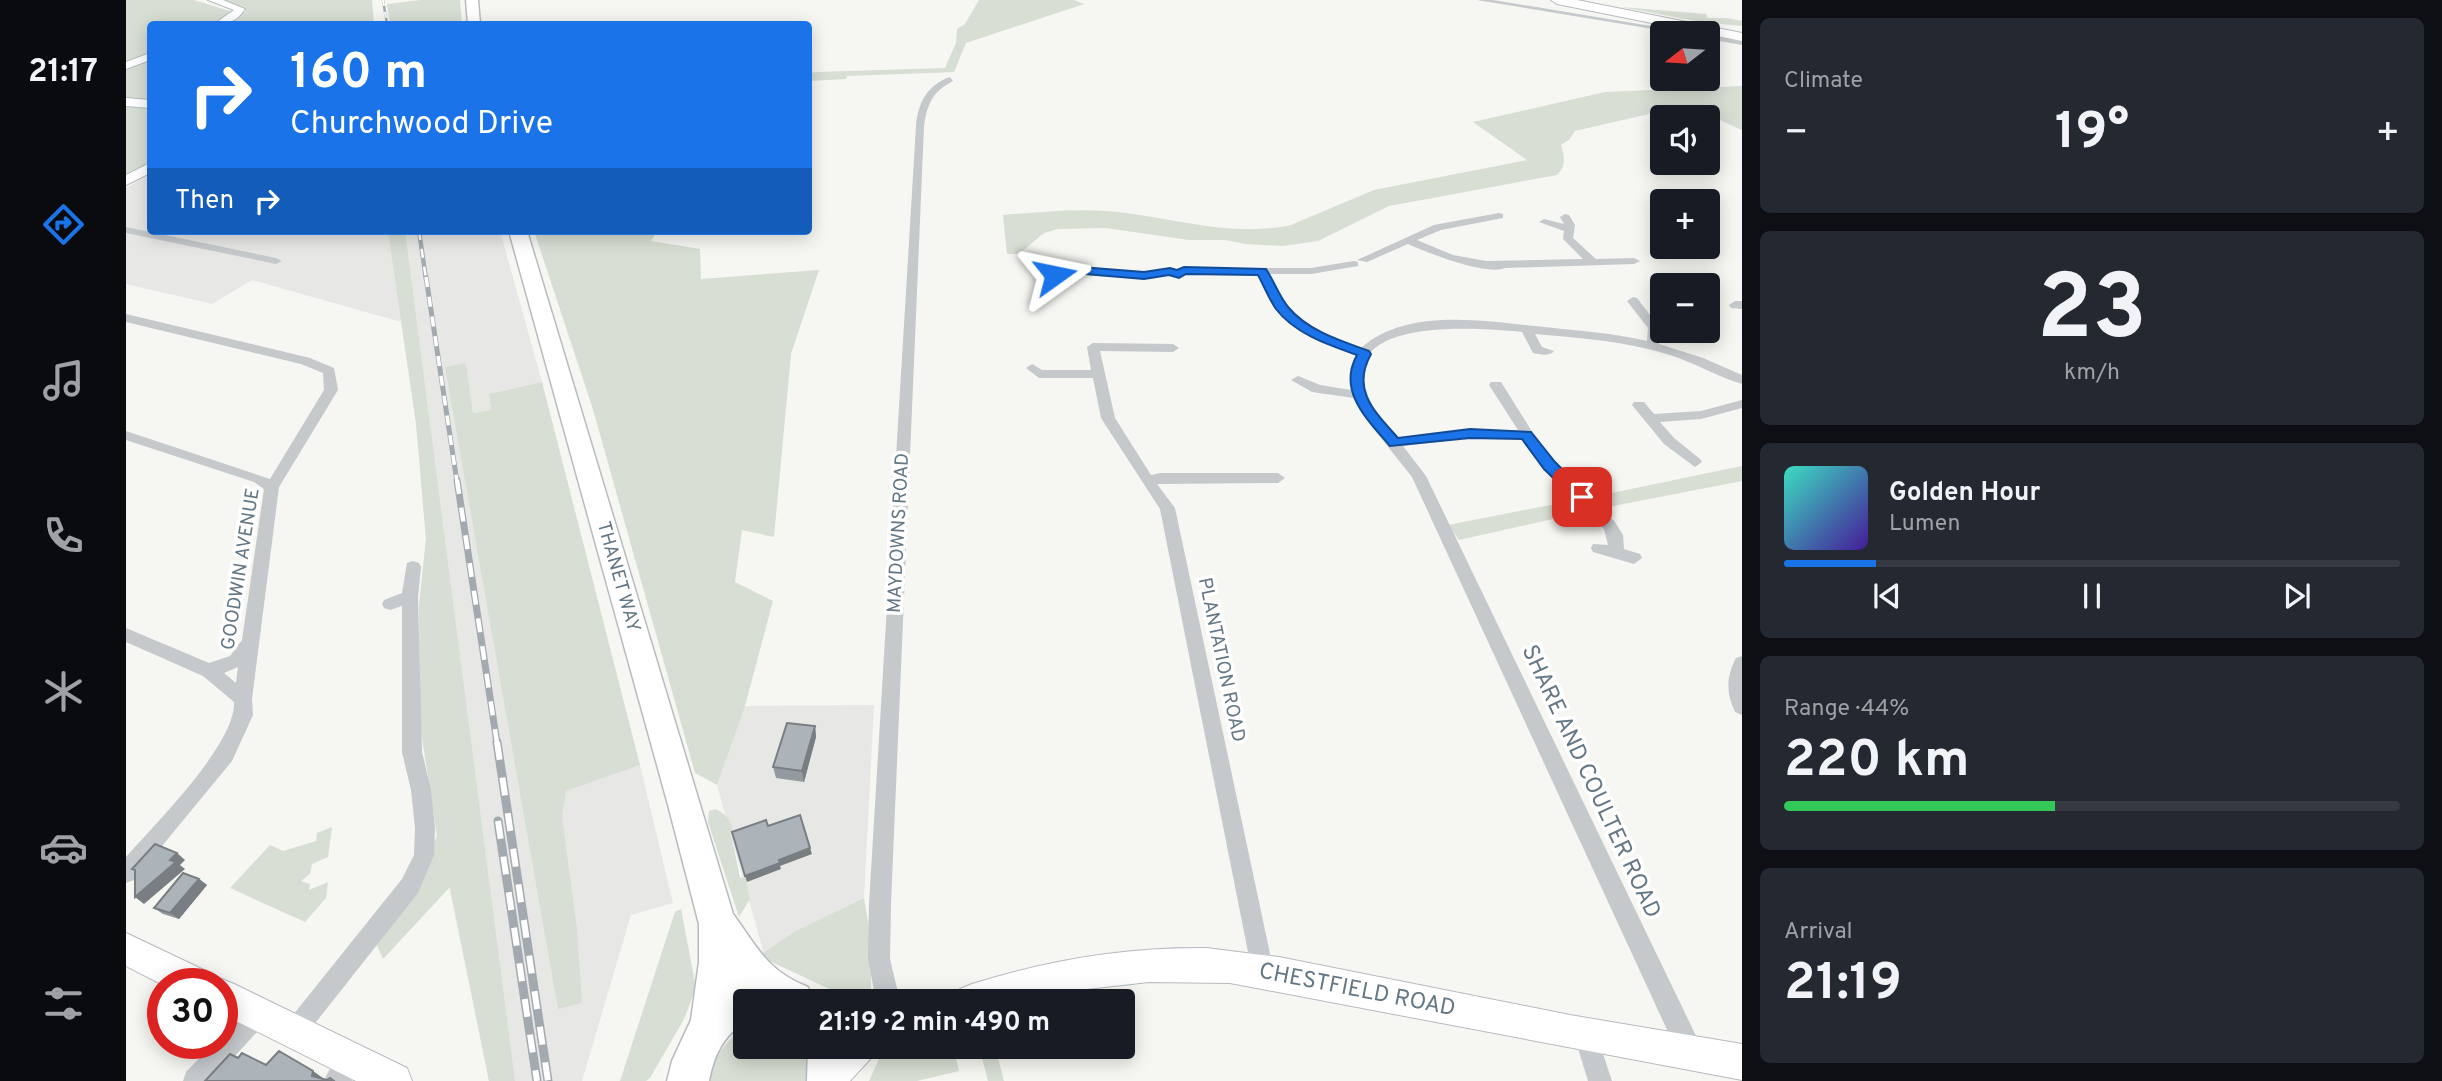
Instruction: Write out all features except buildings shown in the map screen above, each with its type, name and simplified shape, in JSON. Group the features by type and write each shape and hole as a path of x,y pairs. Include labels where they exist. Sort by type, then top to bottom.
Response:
{"highway":[{"path":"1557,0 1742,35"},
{"path":"1572,0 1742,35"}],"main road":[{"path":"213,0 240,9 236,16 225,21"},
{"path":"471,0 474,21"},
{"path":"126,66 147,57"},
{"path":"126,102 147,104"},
{"path":"126,181 147,169"},
{"name":"THANET WAY","path":"519,235 684,801 717,924 718,962 698,1051"},
{"name":"THANET WAY","path":"717,924 758,981 770,989"},
{"path":"126,949 163,968"},
{"name":"CHESTFIELD ROAD","path":"1021,989 1058,980 1159,964 1207,964 1263,972"},
{"path":"238,1003 293,1033 344,1071 394,1081"},
{"path":"669,1081 698,1051 724,1011 733,1006"},
{"name":"CHESTFIELD ROAD","path":"1586,1035 1742,1062"}],"street":[{"path":"1480,0 1650,27"},
{"path":"1720,39 1742,43"},
{"name":"MAYDOWNS ROAD","path":"885,989 879,959 880,904 920,126 924,99 939,84 950,79"},
{"path":"1055,269 1144,275 1170,272 1179,275 1184,271 1321,270 1358,262 1438,227 1499,216"},
{"path":"1565,217 1570,229 1568,239 1594,263"},
{"path":"1470,221 1482,230"},
{"path":"1544,222 1570,229"},
{"path":"126,230 147,234"},
{"path":"150,235 276,261"},
{"path":"1408,240 1439,255 1486,264 1492,261 1500,265 1634,261"},
{"path":"1262,271 1281,307 1306,330 1364,354"},
{"path":"1266,307 1281,307"},
{"path":"1633,307 1654,328 1656,334 1653,346"},
{"name":"GOODWIN AVENUE","path":"126,318 305,361 329,371 331,390 272,487 243,699 244,715 225,755 126,873"},
{"path":"1296,381 1324,391 1359,395 1356,369 1364,354 1394,333 1428,326 1469,325 1610,337 1653,346 1704,363 1742,380"},
{"path":"1526,329 1536,350 1548,351"},
{"name":"PLANTATION ROAD","path":"1173,348 1093,347 1108,418 1167,508 1263,972"},
{"path":"1032,368 1039,374 1097,374"},
{"path":"1496,385 1526,435 1563,487 1611,526 1615,535 1616,553"},
{"name":"SHARE AND COULTER ROAD","path":"1359,395 1373,418 1419,476 1691,1054"},
{"path":"1650,418 1701,415 1742,404"},
{"path":"1639,405 1675,453 1695,462"},
{"path":"1395,443 1470,434 1526,435"},
{"path":"126,436 258,478 272,487"},
{"path":"1148,481 1160,478 1278,478"},
{"path":"1599,548 1634,558"},
{"path":"293,1033 410,886 424,855 425,828 421,790 412,752 410,597 413,567"},
{"path":"390,604 410,597"},
{"path":"126,635 209,671 243,699"},
{"path":"209,671 236,661 251,642"},
{"path":"1742,663 1737,671 1736,681 1742,707"},
{"name":"CHESTFIELD ROAD","path":"1263,972 1586,1035"},
{"path":"195,1081 259,1013"},
{"path":"1586,1035 1600,1081"}],"shaded area":[{"path":"126,0 194,0 233,12 219,21 147,21 147,55 126,63"},
{"path":"220,0 372,0 374,21 231,21 246,11"},
{"path":"421,0 460,0 462,21 390,21 387,4"},
{"path":"979,0 1074,0 1084,4 966,43 954,72 847,76 846,79 812,81 812,73 817,72 945,68 956,43 957,29 965,24"},
{"path":"1621,7 1706,14 1707,18 1742,21 1742,26 1720,24 1720,21 1696,21"},
{"path":"147,60 147,100 126,98 126,68"},
{"path":"1742,86 1742,130 1720,120 1720,105 1650,105 1650,114 1575,131 1570,139 1561,145 1564,161 1557,175 1389,206 1318,241 1283,246 1226,240 1189,240 1106,228 1058,229 1044,233 1019,254 1007,254 1003,215 1097,210 1229,228 1291,225 1374,190 1527,160 1473,122 1605,92 1720,91 1720,87"},
{"path":"126,104 147,106 147,165 126,177"},
{"path":"147,176 147,235 501,235 542,382 489,394 491,410 473,413 466,363 445,368 566,790 640,765 673,903 631,915 582,1081 489,1081 449,887 383,959 437,836 420,724 419,605 426,539 416,423 401,322 252,280 212,304 126,284 126,188"},
{"path":"389,235 406,235 515,1081 489,1081 450,887 383,959 375,941 422,875 437,836 420,724 419,605 426,539 416,423"},
{"path":"535,235 655,235 651,241 700,249 701,279 819,270 791,354 774,537 742,530 735,582 773,601 745,706 717,785 695,773 592,406"},
{"path":"466,363 473,413 491,410 489,394 542,382 640,765 566,791 562,817 577,929 582,1003 558,1009 445,367"},
{"path":"1742,466 1742,481 1603,508 1592,497"},
{"path":"1576,500 1588,511 1459,540 1448,525"},
{"path":"874,705 864,898 767,965 717,785 744,706"},
{"path":"715,809 725,815 731,824 740,878 745,877 750,899 739,917 708,822 709,811"},
{"path":"332,827 328,857 312,864 310,874 301,881 310,884 309,890 328,882 326,898 305,922 230,888 270,845 283,851 316,841 317,833"},
{"path":"864,898 871,939 871,989 829,989 759,956 794,932"},
{"path":"681,909 696,988 684,1019 650,1078 646,1081 620,1081 675,912"},
{"path":"732,1038 733,1059 812,1059 816,1081 709,1081 721,1050"},
{"path":"879,1059 956,1059 959,1071 917,1081 869,1081"},
{"path":"982,1059 998,1059 1004,1081 988,1081"}],"railway":[{"path":"383,0 386,21"},
{"path":"420,235 426,279"},
{"path":"426,277 457,482"},
{"path":"457,480 497,743"},
{"path":"497,742 548,1081"},
{"path":"498,821 537,1081"}],"route":[{"path":"1055,275 1055,268 1144,275 1170,272 1179,275 1184,271 1262,271 1286,314 1306,330 1364,354 1356,369 1359,395 1373,418 1395,443 1447,435 1526,435 1550,466 1582,497"}]}
